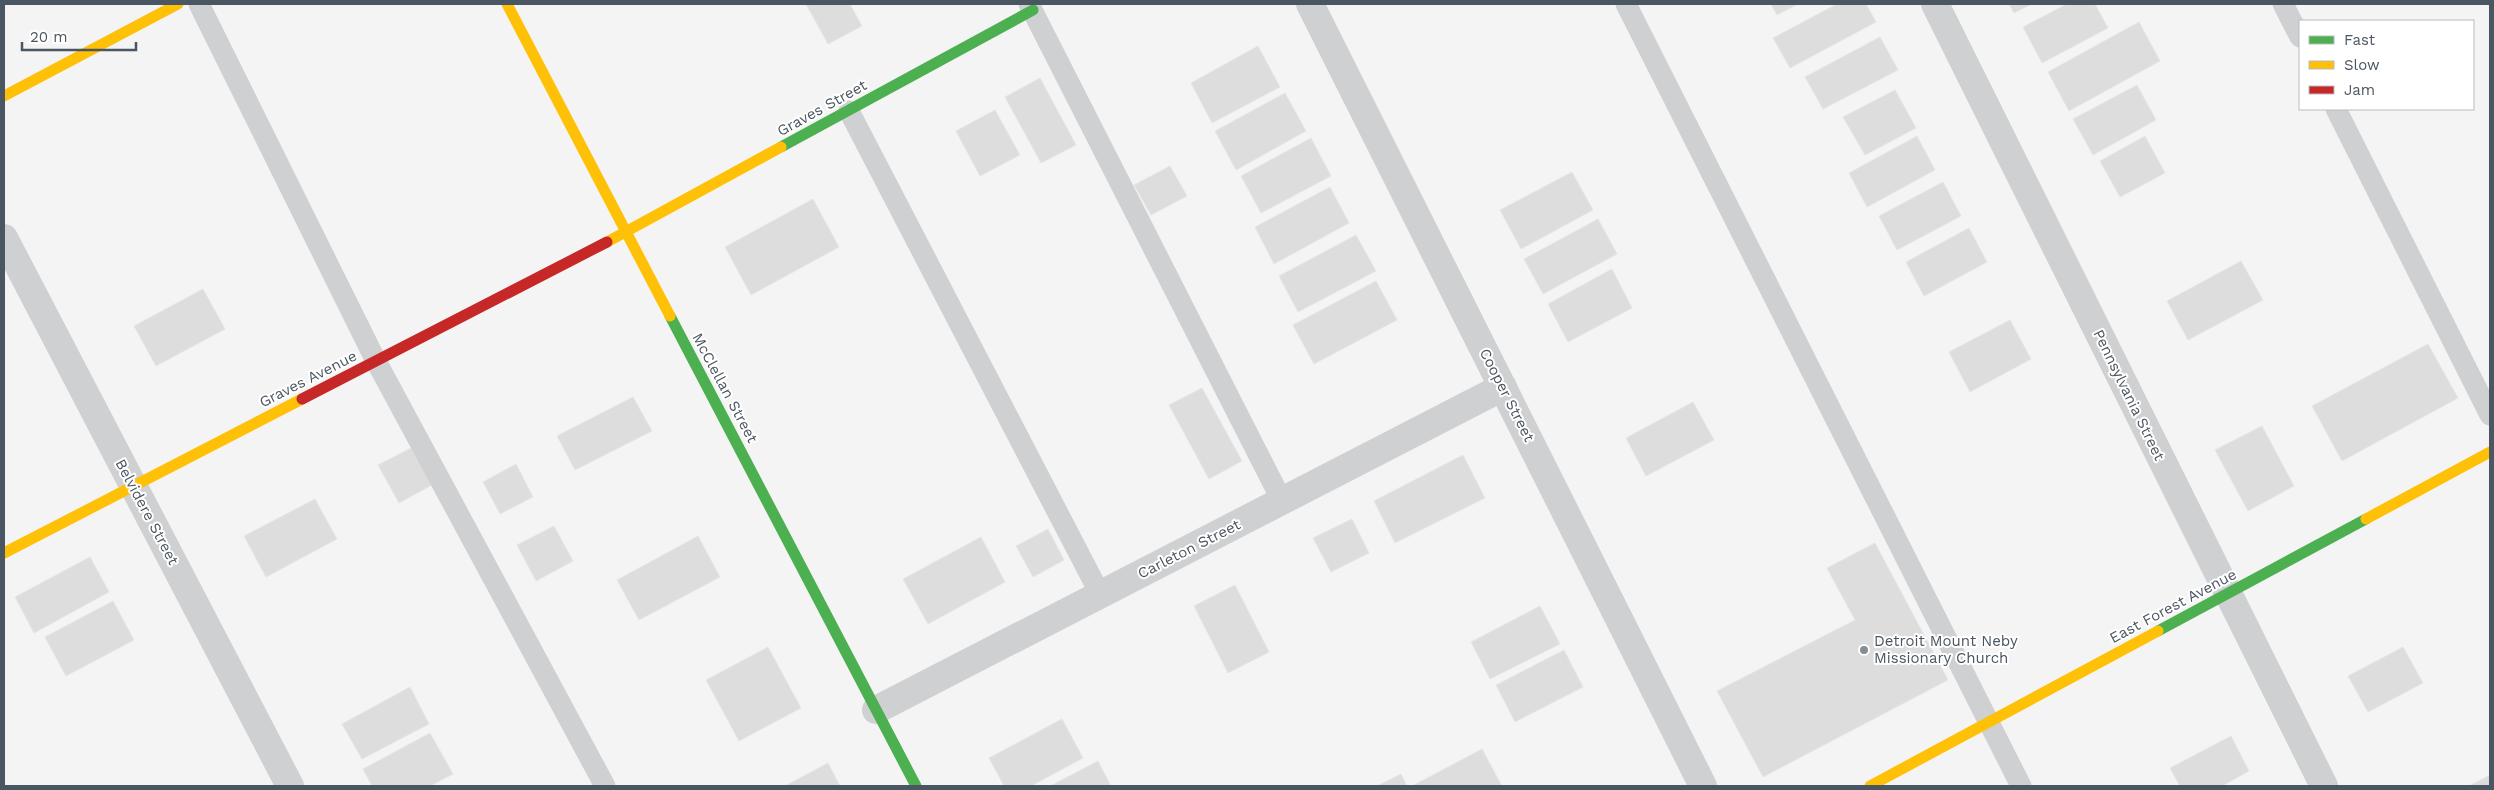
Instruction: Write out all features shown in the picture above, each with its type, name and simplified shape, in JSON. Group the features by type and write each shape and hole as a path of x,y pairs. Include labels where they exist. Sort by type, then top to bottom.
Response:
{"street":[{"path":"4,96 178,4"},
{"name":"McClellan Street","path":"507,4 916,786"},
{"name":"Cooper Street","path":"1310,4 1703,786"},
{"name":"Pennsylvania Street","path":"1935,4 2324,786"},
{"name":"Graves Street","path":"626,232 849,111 1031,7"},
{"name":"Graves Avenue","path":"4,553 626,232"},
{"name":"Belvidere Street","path":"4,238 290,786"},
{"name":"Carleton Street","path":"876,710 1503,386"},
{"name":"East Forest Avenue","path":"1870,786 2490,452"}],"lane":[{"path":"198,4 376,361 605,786"},
{"path":"1626,4 2021,786"},
{"path":"2283,4 2299,36"},
{"path":"1031,7 1282,501"},
{"path":"2337,110 2490,415"},
{"path":"849,111 1100,594"}],"building":[{"path":"806,4 850,4 862,26 828,44"},
{"path":"1771,4 1798,4 1777,15"},
{"path":"1837,4 1866,4 1876,22 1790,68 1773,38"},
{"path":"2009,4 2032,4 2014,13"},
{"path":"2067,4 2095,4 2108,28 2042,63 2023,27"},
{"path":"2139,22 2160,61 2069,111 2048,72"},
{"path":"1880,37 1898,70 1823,109 1805,77"},
{"path":"1258,46 1280,87 1212,123 1191,83"},
{"path":"1040,78 1076,145 1041,163 1005,97"},
{"path":"2137,85 2156,120 2093,155 2073,119"},
{"path":"1895,90 1916,128 1865,155 1843,117"},
{"path":"1285,93 1306,131 1236,170 1215,131"},
{"path":"995,110 1020,155 980,176 956,131"},
{"path":"1917,136 1935,170 1867,207 1849,173"},
{"path":"2145,136 2165,173 2120,197 2100,161"},
{"path":"1311,138 1331,176 1261,213 1241,176"},
{"path":"1170,166 1187,196 1151,215 1134,185"},
{"path":"1572,172 1593,210 1521,249 1500,210"},
{"path":"1943,182 1961,216 1897,250 1879,216"},
{"path":"1330,187 1349,223 1274,264 1255,227"},
{"path":"813,199 839,247 751,295 725,247"},
{"path":"1598,219 1617,254 1543,294 1524,259"},
{"path":"1969,228 1987,262 1924,296 1906,262"},
{"path":"1356,235 1376,271 1298,312 1279,276"},
{"path":"2241,261 2263,300 2188,340 2167,301"},
{"path":"1612,269 1632,308 1568,342 1548,304"},
{"path":"1376,281 1397,320 1314,364 1293,325"},
{"path":"203,289 225,329 156,366 134,326"},
{"path":"2010,320 2031,359 1970,392 1949,352"},
{"path":"2428,344 2458,398 2342,461 2312,406"},
{"path":"1202,388 1242,461 1209,479 1169,405"},
{"path":"633,397 652,431 575,470 557,436"},
{"path":"1693,402 1714,440 1646,476 1626,438"},
{"path":"2262,426 2294,486 2248,511 2215,450"},
{"path":"411,448 432,485 399,503 378,465"},
{"path":"1463,455 1485,498 1395,543 1374,501"},
{"path":"516,464 533,497 500,514 483,482"},
{"path":"315,499 337,539 266,577 244,536"},
{"path":"1352,519 1369,553 1331,572 1313,538"},
{"path":"554,526 573,561 536,581 517,545"},
{"path":"1048,529 1064,560 1033,577 1016,546"},
{"path":"698,536 720,577 639,620 617,580"},
{"path":"981,537 1005,582 928,624 903,579"},
{"name":"Detroit Mount Neby Missionary Church","path":"1875,543 1948,680 1763,777 1717,691 1855,620 1827,568"},
{"path":"90,557 109,592 34,633 15,597"},
{"path":"1235,585 1269,652 1228,673 1194,606"},
{"path":"113,601 134,640 66,676 45,637"},
{"path":"1540,606 1560,644 1490,679 1471,642"},
{"path":"768,647 801,708 739,741 706,680"},
{"path":"2403,647 2423,683 2368,712 2348,676"},
{"path":"1564,650 1583,687 1515,722 1496,685"},
{"path":"410,687 429,724 362,759 342,724"},
{"path":"1062,719 1083,758 1031,786 1004,786 989,758"},
{"path":"430,733 453,774 430,786 372,786 363,769"},
{"path":"2231,736 2249,771 2222,786 2180,786 2170,768"},
{"path":"1482,749 1502,786 1412,786"},
{"path":"1098,761 1111,786 1050,786"},
{"path":"828,763 840,786 785,786"},
{"path":"1401,774 1407,786 1377,786"},
{"path":"2490,775 2490,786 2469,786"}],"traffic: fast":[{"path":"781,147 1033,10"},
{"path":"670,316 916,786"},
{"path":"2158,631 2366,519"}],"traffic: slow":[{"path":"4,96 178,4"},
{"path":"507,4 670,316"},
{"path":"607,242 781,147"},
{"path":"4,553 302,399"},
{"path":"2366,519 2490,452"},
{"path":"1870,786 2158,631"}],"traffic: jam":[{"path":"302,399 607,242"}],"place":[{"name":"Detroit Mount Neby Missionary Church","path":"1864,650"}]}
